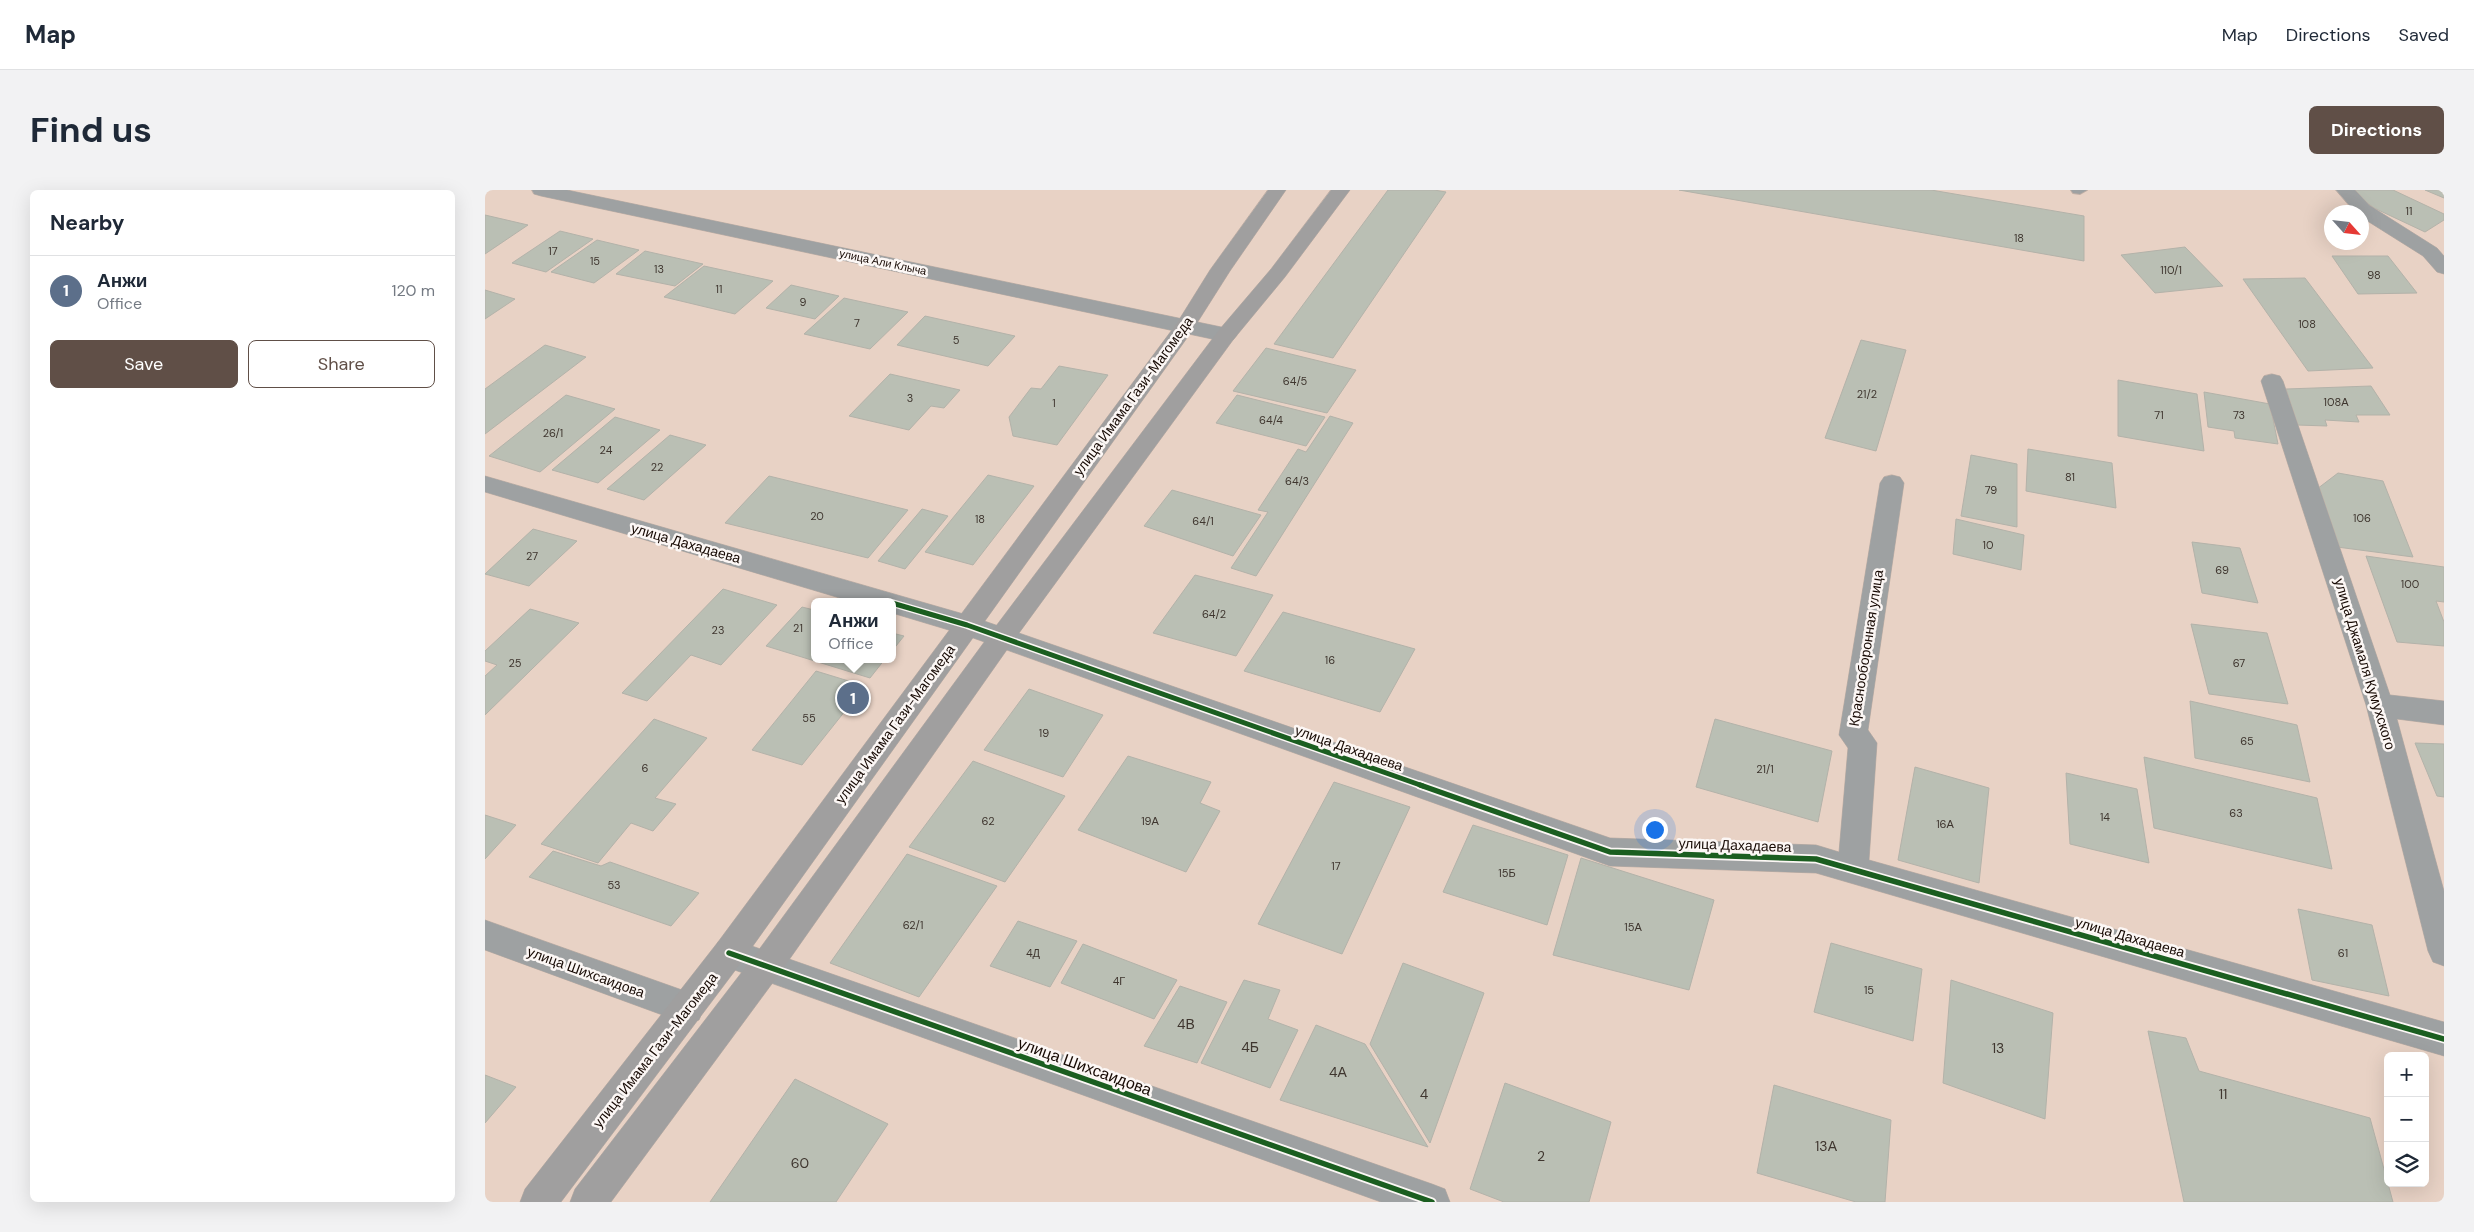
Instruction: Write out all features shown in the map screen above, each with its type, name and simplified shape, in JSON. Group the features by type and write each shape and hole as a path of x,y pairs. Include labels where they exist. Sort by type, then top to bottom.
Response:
{"main road":[{"name":"улица Имама Гази-Магомеда","path":"538,1202 729,953 1185,326 1220,270 1277,190"},
{"path":"588,1202 766,966 1002,637 1226,336 1278,273 1341,190"}],"street":[{"name":"улица Али Клыча","path":"541,190 1226,336"},
{"path":"2345,190 2362,209 2430,252 2444,268"},
{"name":"улица Джамаля Кумухского","path":"2272,381 2380,705 2444,951"},
{"name":"Краснооборонная улица","path":"1853,870 1863,743 1853,735 1892,482"},
{"name":"улица Дахадаева","path":"485,484 873,598"},
{"name":"улица Дахадаева","path":"896,604 1002,637 1610,852 1816,859 2444,1039"},
{"path":"2380,705 2444,713"},
{"name":"улица Шихсаидова","path":"485,935 687,1008"},
{"name":"улица Шихсаидова","path":"729,953 1432,1202"}],"building":[{"path":"1388,190 1434,190 1446,192 1333,358 1274,344"},
{"path":"1679,190 1931,190 2084,216 2084,261"},
{"path":"2350,190 2393,190 2444,214 2444,220 2425,232 2374,208"},
{"path":"2425,190 2444,190 2444,198"},
{"path":"485,215 528,225 485,254"},
{"path":"560,231 593,239 546,272 512,263"},
{"path":"597,240 639,250 594,283 551,272"},
{"path":"2185,247 2223,286 2155,293 2121,255"},
{"path":"645,251 703,264 675,286 616,274"},
{"path":"2332,256 2388,256 2417,293 2358,294"},
{"path":"704,266 773,281 735,314 664,297"},
{"path":"2305,278 2373,368 2308,371 2243,279"},
{"path":"791,285 839,296 815,319 766,308"},
{"path":"485,290 515,299 485,319"},
{"path":"844,298 908,312 870,349 804,334"},
{"path":"925,316 1015,336 988,366 897,345"},
{"path":"1861,340 1906,350 1876,451 1825,438"},
{"path":"545,345 586,357 485,434 485,389"},
{"path":"1266,348 1356,370 1327,413 1233,391"},
{"path":"1059,366 1108,375 1057,445 1013,436 1009,417 1031,388 1041,389"},
{"path":"890,374 960,390 944,408 931,406 909,430 849,416"},
{"path":"2118,380 2197,394 2204,451 2118,436"},
{"path":"2371,386 2390,415 2356,415 2359,422 2325,420 2327,426 2297,425 2286,389"},
{"path":"2204,392 2270,404 2278,444 2235,438 2234,431 2208,427"},
{"path":"566,395 615,409 540,472 489,456"},
{"path":"1237,395 1325,417 1306,446 1216,423"},
{"path":"1330,416 1353,423 1256,576 1231,568 1268,512 1258,510 1298,449 1306,452"},
{"path":"615,417 660,430 598,483 552,470"},
{"path":"670,435 706,445 644,500 607,489"},
{"path":"2028,449 2112,463 2116,508 2026,491"},
{"path":"1971,455 2017,464 2017,527 1961,516"},
{"path":"2338,473 2383,481 2413,557 2337,547 2317,489"},
{"path":"988,475 1034,486 973,565 925,552"},
{"path":"769,476 908,510 868,558 725,523"},
{"path":"1172,490 1261,515 1233,556 1144,526"},
{"path":"922,509 948,516 905,569 878,561"},
{"path":"1956,519 2024,535 2021,570 1953,554"},
{"path":"533,529 577,541 529,586 485,574"},
{"path":"2192,542 2240,548 2258,603 2202,593"},
{"path":"2366,556 2444,567 2444,602 2436,601 2444,622 2444,646 2397,642"},
{"path":"1195,575 1273,595 1236,656 1153,633"},
{"path":"723,589 777,605 721,665 691,655 647,701 622,693"},
{"path":"802,607 811,609 811,660 766,646"},
{"path":"530,609 579,623 485,715 485,676 497,665 485,661 485,651"},
{"path":"1283,612 1415,649 1380,712 1244,671"},
{"path":"2191,624 2267,633 2288,704 2209,694"},
{"path":"896,634 904,636 896,646"},
{"path":"821,663 882,663 870,678"},
{"path":"816,671 865,686 802,765 752,750"},
{"path":"1029,689 1103,715 1063,777 984,750"},
{"path":"2190,701 2297,725 2310,782 2195,758"},
{"path":"654,719 707,738 655,798 676,804 653,831 631,823 598,863 541,844"},
{"path":"1715,719 1832,751 1818,822 1696,787"},
{"path":"2415,743 2444,744 2444,797 2437,796"},
{"path":"1128,756 1211,782 1200,803 1220,811 1186,872 1078,830"},
{"path":"2144,757 2317,798 2332,869 2154,828"},
{"path":"973,761 1065,796 1005,882 909,847"},
{"path":"1915,767 1989,788 1979,883 1898,860"},
{"path":"2066,773 2137,789 2149,863 2070,844"},
{"path":"1334,782 1410,807 1342,954 1258,924"},
{"path":"485,815 516,825 485,859"},
{"path":"1473,825 1568,855 1547,925 1443,892"},
{"path":"553,851 601,866 610,862 699,893 671,926 529,877"},
{"path":"907,854 997,886 919,997 830,963"},
{"path":"1581,858 1714,900 1689,990 1553,955"},
{"path":"2298,909 2372,925 2389,996 2312,980"},
{"path":"1018,921 1077,941 1050,987 990,966"},
{"path":"1831,943 1922,969 1913,1041 1814,1012"},
{"path":"1083,944 1177,980 1154,1019 1061,983"},
{"path":"1403,963 1484,993 1430,1143 1370,1044"},
{"path":"1244,980 1280,990 1268,1019 1298,1030 1270,1088 1201,1063"},
{"path":"1951,980 2053,1013 2045,1119 1943,1083"},
{"path":"1180,986 1227,1002 1197,1063 1144,1046"},
{"path":"1316,1025 1365,1044 1428,1147 1280,1100"},
{"path":"2148,1031 2186,1038 2199,1071 2370,1118 2384,1169 2384,1187 2389,1187 2393,1202 2184,1202"},
{"path":"485,1075 516,1087 485,1123"},
{"path":"795,1079 888,1124 836,1202 710,1202"},
{"path":"1505,1083 1611,1122 1589,1202 1504,1202 1470,1189"},
{"path":"1774,1085 1891,1120 1885,1202 1856,1202 1757,1173"}],"cycle path":[{"path":"896,604 967,625 1610,852 1816,859 2444,1039"},
{"path":"729,953 1432,1202"}],"place":[{"name":"Анжи","path":"853,698"}]}
